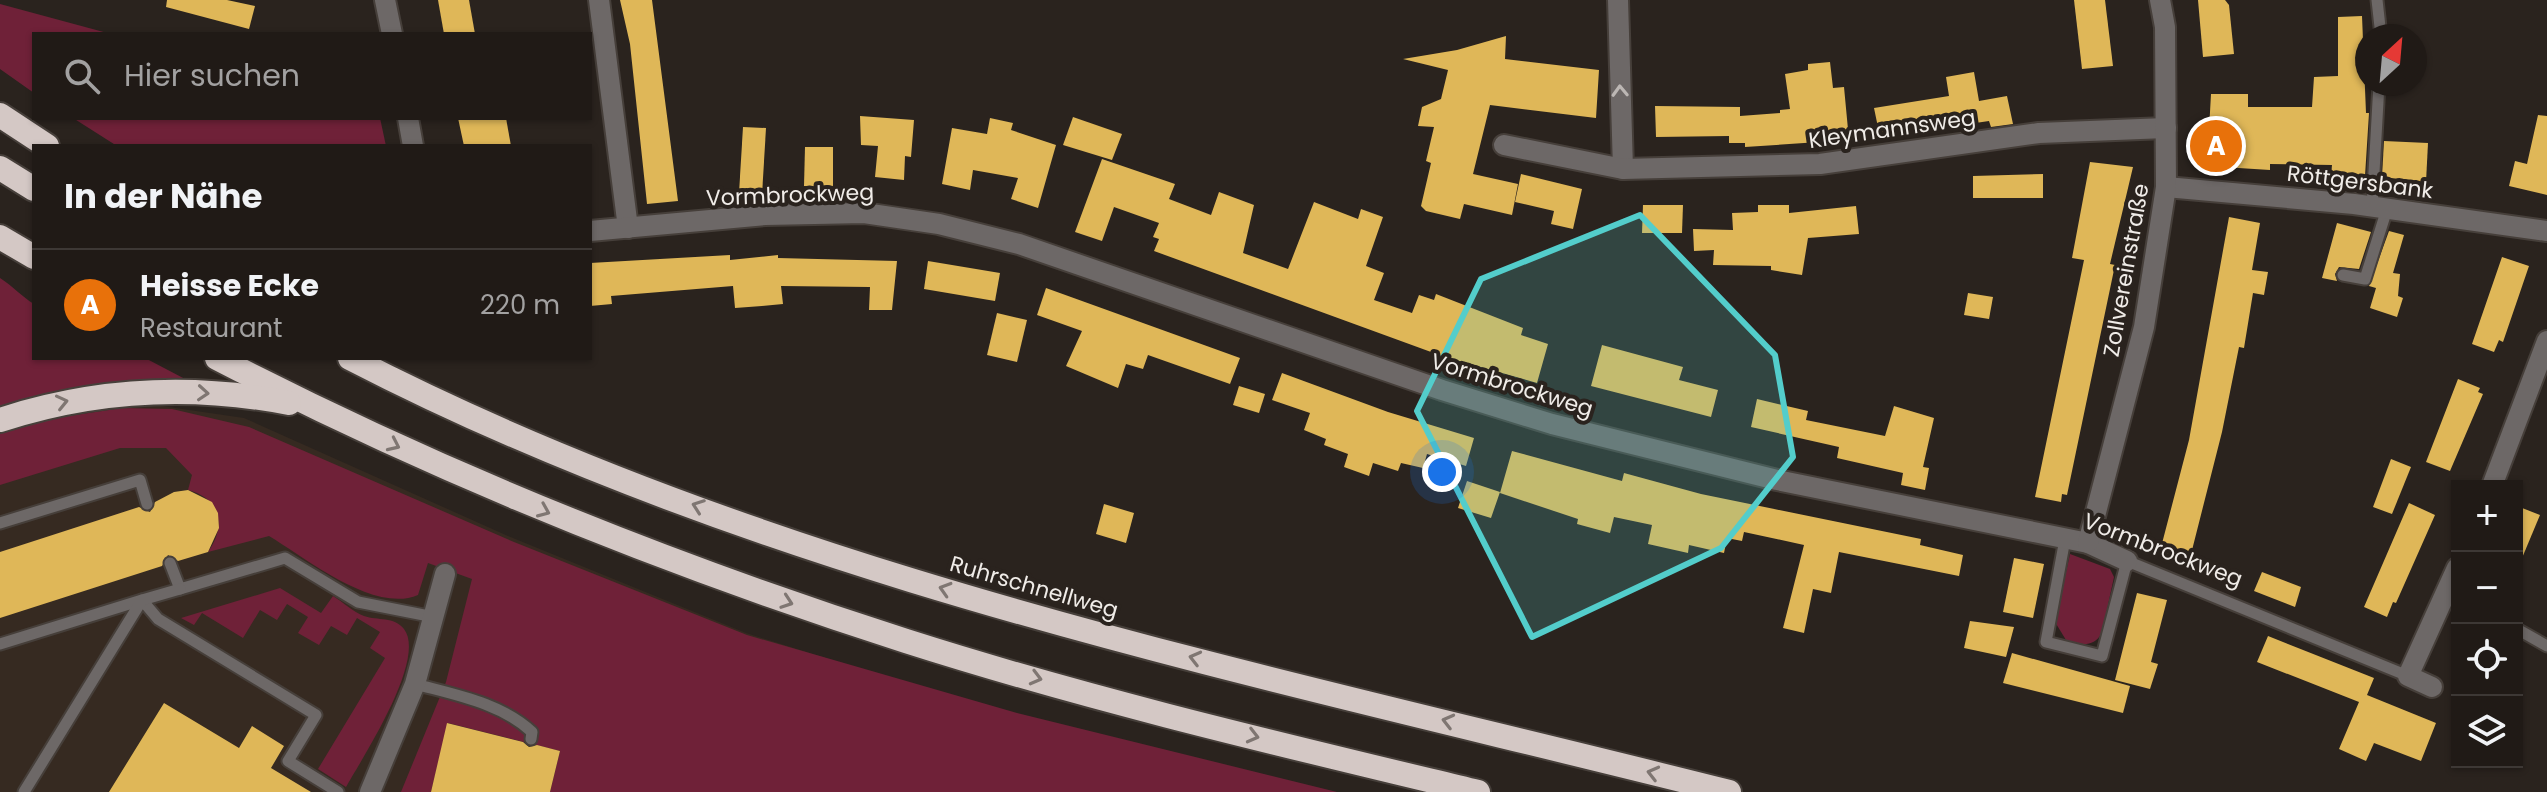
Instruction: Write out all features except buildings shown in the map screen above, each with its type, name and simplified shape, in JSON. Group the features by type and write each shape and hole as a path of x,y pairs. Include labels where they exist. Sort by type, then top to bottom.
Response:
{"highway":[{"path":"0,115 44,144"},
{"path":"0,168 32,188"},
{"path":"0,237 32,256"},
{"path":"221,360 323,412 600,534 882,633 1217,727 1478,792"},
{"name":"Ruhrschnellweg","path":"354,360 489,423 609,473 871,566 1137,643 1729,792"},
{"path":"0,420 88,396 170,391 257,397 323,412"}],"street":[{"path":"385,0 392,32"},
{"path":"599,0 628,228"},
{"path":"1618,0 1623,169"},
{"name":"Zollvereinstraße","path":"2088,543 2144,327 2166,187 2165,27 2160,0"},
{"path":"408,120 413,144"},
{"name":"Kleymannsweg","path":"1504,145 1623,169 1820,164 2039,133 2166,128"},
{"name":"Röttgersbank","path":"2166,187 2379,208 2547,231"},
{"name":"Vormbrockweg","path":"592,231 765,215 864,213 939,224 1019,244 1427,385 1552,424 1777,480 2088,543 2127,561"},
{"path":"2494,480 2547,341"},
{"path":"370,792 415,684 445,574"},
{"path":"2432,687 2408,676 2451,595"}],"lane":[{"path":"2377,0 2380,24"},
{"path":"2343,275 2365,279 2379,208 2379,96"},
{"path":"0,523 140,480 147,504"},
{"path":"2065,539 2046,642 2102,656 2127,561"},
{"path":"0,644 285,558 358,602 434,617"},
{"name":"Vormbrockweg","path":"2127,561 2408,676"},
{"path":"170,563 180,589"},
{"path":"24,792 142,600"},
{"path":"142,600 158,619 316,715 288,761 338,792"},
{"path":"2523,632 2547,646"},
{"path":"415,684 478,701 517,719 532,732 531,739"}],"highlighted area":[{"path":"1640,215 1775,355 1793,457 1721,548 1532,637 1417,411 1481,279"}],"shaded area":[{"path":"0,4 104,32 32,32 32,92 0,69"},
{"path":"76,120 380,120 386,144 114,144"},
{"path":"0,278 32,302 32,360 149,360 206,390 82,386 0,407"},
{"path":"148,404 244,418 508,536 746,633 1017,718 1001,792 0,792 0,427 33,414"},
{"path":"122,408 172,409 249,427 514,542 747,635 1017,713 1337,792 550,792 560,751 448,723 431,792 401,792 446,682 472,579 428,563 418,595 400,599 381,597 341,581 269,536 208,552 217,532 217,514 207,499 188,490 192,475 166,448 120,448 0,485 0,433 42,420"},
{"path":"2070,554 2110,569 2114,577 2102,633 2090,643 2066,640 2055,622"},
{"path":"280,588 321,613 333,596 364,616 396,622 404,629 409,643 407,662 390,708 346,787 318,769 385,658 370,648 380,632 357,618 347,635 331,626 319,645 298,633 308,617 287,604 277,620 260,610 243,638 202,613 194,625 181,618"}],"place":[{"name":"Heisse Ecke","path":"2216,146"}]}
